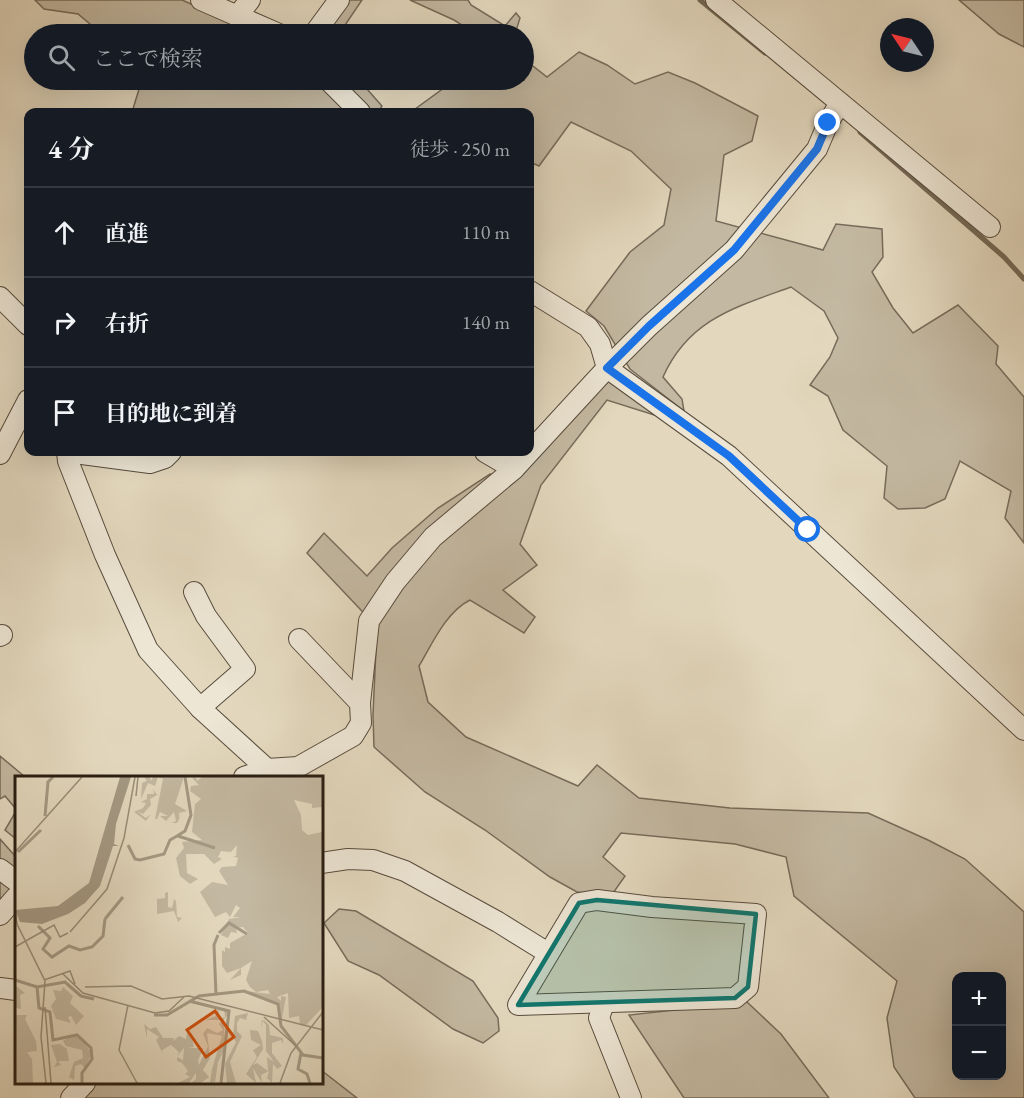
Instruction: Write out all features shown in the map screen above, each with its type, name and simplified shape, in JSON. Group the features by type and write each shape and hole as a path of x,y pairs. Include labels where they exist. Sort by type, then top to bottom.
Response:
{"street":[{"path":"201,0 256,24"},
{"path":"237,16 250,0"},
{"path":"321,24 339,0"},
{"path":"716,0 837,108 990,227"},
{"path":"338,90 356,108"},
{"path":"534,447 649,326 734,250 817,149 837,108"},
{"path":"534,293 588,327 600,344 607,368 729,456 1024,730"},
{"path":"0,297 24,321"},
{"path":"0,454 24,408"},
{"path":"67,456 105,555 148,650 200,708 267,769"},
{"path":"97,456 150,463 167,456"},
{"path":"492,456 514,469"},
{"path":"247,776 267,769 298,767 353,736 361,723 360,703 369,621 395,582 433,537 514,469 526,456"},
{"path":"194,592 206,616 244,669 200,708"},
{"path":"299,639 360,703"},
{"path":"322,864 348,859 373,860 405,871 498,922 548,953"},
{"path":"0,869 15,880"},
{"path":"0,915 15,898"},
{"path":"597,900 652,907 756,914 748,987 735,998 518,1005 548,953 579,903 597,900"},
{"path":"0,988 15,990"},
{"path":"604,1003 599,1018 631,1098"},
{"path":"71,1098 85,1083"}],"highlighted area":[{"path":"597,900 756,914 748,987 735,998 518,1005 579,903"}],"shaded area":[{"path":"35,0 182,0 237,24 90,24 78,14 44,9"},
{"path":"342,0 362,0 346,24 320,24"},
{"path":"410,0 468,0 471,5 502,24 460,24"},
{"path":"959,0 1024,0 1024,47 999,34"},
{"path":"516,13 520,18 518,24 507,24"},
{"path":"579,52 607,65 635,84 668,72 695,83 758,116 752,141 724,155 716,221 823,250 836,224 882,229 883,257 872,272 893,308 913,333 958,305 998,346 996,364 1024,397 1024,543 1005,518 1011,491 960,461 945,499 925,508 898,509 884,498 887,466 843,430 828,396 810,385 830,357 838,338 824,311 791,287 733,309 700,328 686,341 663,377 682,399 684,411 630,369 604,326 586,311 630,252 664,225 671,189 631,151 571,122 539,166 534,164 534,108 416,108 441,90 534,90 534,67 547,77"},
{"path":"139,90 368,90 382,106 381,108 133,108"},
{"path":"609,376 667,419 607,400 541,485 520,544 537,565 503,590 535,617 524,633 470,600 461,605 440,629 419,666 428,702 466,737 578,786 597,765 639,798 730,808 868,813 965,859 1024,912 1024,1098 915,1098 894,1067 887,1018 897,981 794,896 786,857 735,844 621,833 603,857 625,876 611,896 577,892 550,877 485,830 425,792 374,747 377,627 307,553 324,533 367,576 392,548 438,508 490,474 515,477"},
{"path":"0,756 24,776 15,776 15,808 5,796 0,799"},
{"path":"15,813 15,838 5,830"},
{"path":"0,839 15,856 15,884 0,901"},
{"path":"339,909 356,911 473,981 498,1018 499,1031 483,1043 453,1029 379,975 348,961 324,923"},
{"path":"747,1002 781,1034 829,1098 684,1098 629,1015"},
{"path":"322,1071 357,1098 75,1098 84,1083 322,1083"}],"waterway":[{"path":"700,0 765,53"},
{"path":"860,132 1004,257 1024,279"}],"route":[{"path":"808,530 729,456 607,368 649,326 734,250 817,149 828,123"}]}
